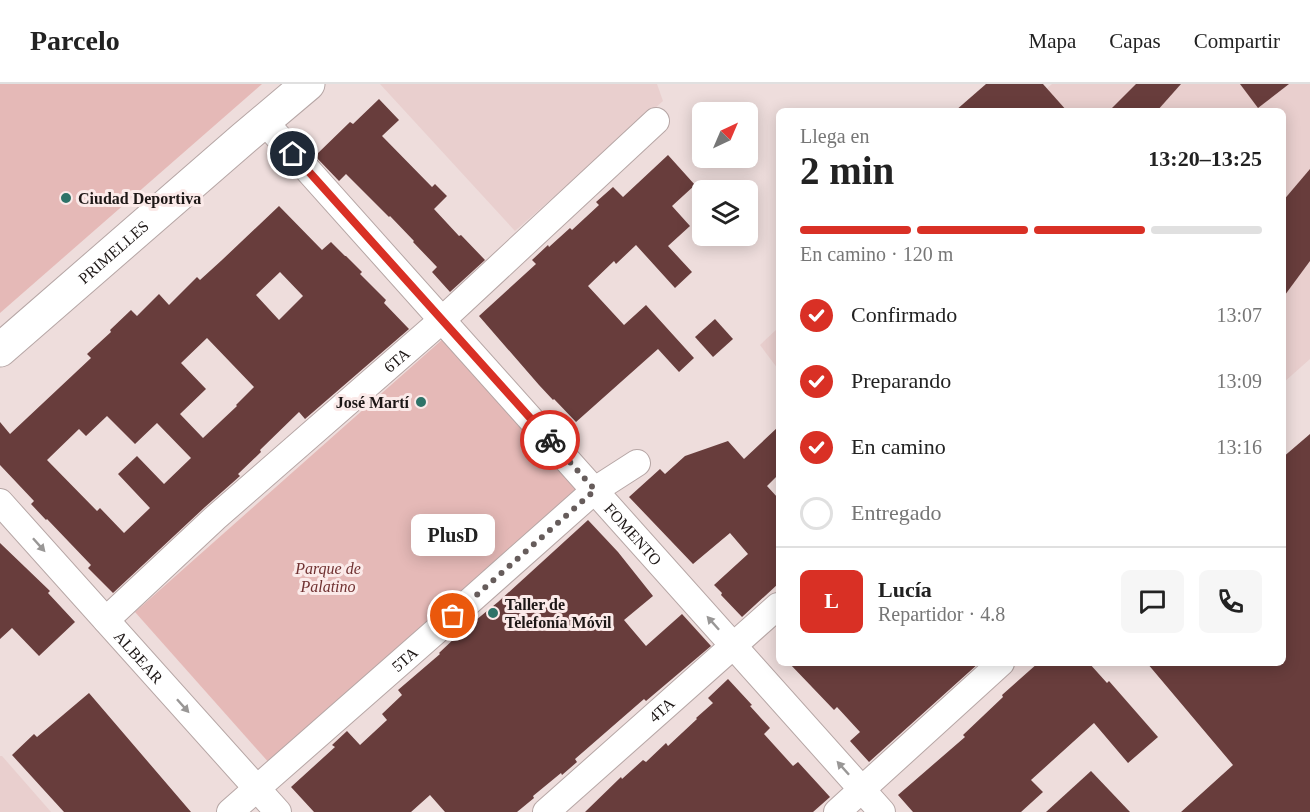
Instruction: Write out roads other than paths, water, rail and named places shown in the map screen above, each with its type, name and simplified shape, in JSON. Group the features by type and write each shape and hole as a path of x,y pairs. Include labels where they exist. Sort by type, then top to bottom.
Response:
{"main road":[{"name":"PRIMELLES","path":"0,350 308,84"}],"street":[{"name":"FOMENTO","path":"264,121 882,812"},
{"name":"6TA","path":"106,620 215,518 442,320 656,121"},
{"name":"5TA","path":"230,812 595,490 637,463"},
{"name":"ALBEAR","path":"0,502 278,812"},
{"name":"4TA","path":"546,812 776,608"},
{"path":"837,812 998,666"}],"place":[{"name":"Ciudad Deportiva","path":"66,198"},
{"name":"José Martí","path":"421,402"},
{"name":"Taller de Telefonía Móvil","path":"493,613"},
{"name":"PlusD","path":"453,616"}],"park label":[{"name":"Parque de Palatino","path":"328,577"}]}
